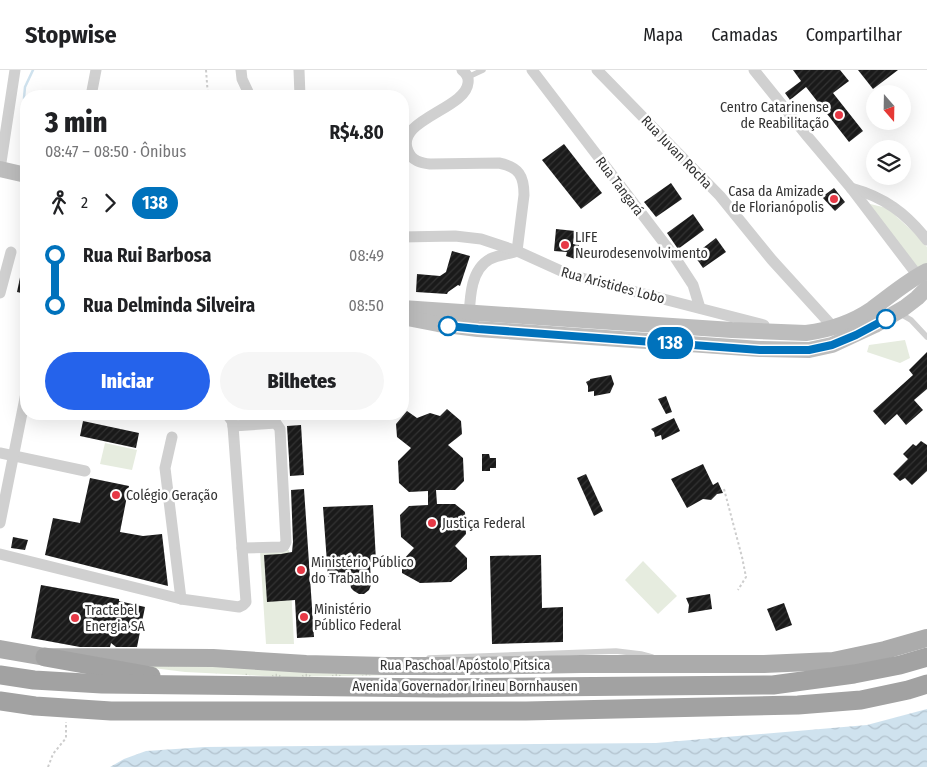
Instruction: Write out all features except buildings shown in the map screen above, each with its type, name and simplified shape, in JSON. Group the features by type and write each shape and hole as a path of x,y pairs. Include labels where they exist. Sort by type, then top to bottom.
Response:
{"highway":[{"path":"45,657 204,685"},
{"name":"Avenida Governador Irineu Bornhausen","path":"0,675 34,680 102,684 436,688 773,685 854,674 900,665 927,657"},
{"name":"Avenida Governador Irineu Bornhausen","path":"0,701 35,706 111,711 536,710 798,706 861,700 927,684"}],"main road":[{"path":"0,169 20,174"},
{"path":"409,318 438,324 469,320 662,326 795,333 816,332 850,321 870,310 896,291 923,287"},
{"path":"409,309 469,320 760,350 809,350 832,345 875,325 898,312 923,287"},
{"path":"875,325 876,313 881,302"},
{"name":"Rua Paschoal Apóstolo Pítsica","path":"0,649 45,657 213,658 306,664 463,666 764,664 833,661 885,650 927,638"}],"street":[{"path":"0,169 15,70"},
{"path":"92,90 96,70"},
{"path":"242,70 242,79 247,90"},
{"path":"299,70 300,90"},
{"name":"Rua Tangará","path":"532,70 674,256 693,285 700,308"},
{"name":"Rua Juvan Rocha","path":"597,70 720,196 772,260 833,327"},
{"path":"754,70 851,188 923,287"},
{"path":"409,135 419,124 465,92 468,84 465,73"},
{"path":"409,153 412,158 420,163 507,164 515,168 523,181 524,195 517,251 491,258 481,266 474,279 469,320"},
{"path":"851,188 882,200 901,212 927,240"},
{"name":"Rua Aristides Lobo","path":"409,237 455,236 488,241 517,251 570,276 795,333"},
{"path":"0,293 11,252"},
{"path":"0,523 21,420"},
{"path":"0,554 181,599 240,607 244,605 246,602 231,420"},
{"path":"233,426 276,423 280,429 286,542 281,547 242,548"},
{"path":"172,438 166,468 181,599"},
{"path":"0,454 85,472"}],"lane":[{"path":"465,73 483,70"},
{"path":"898,312 911,320 927,337"},
{"path":"424,658 616,651 642,654 676,664"},
{"path":"306,664 319,659 334,658"}],"path":[{"path":"206,70 208,90"},
{"path":"724,488 746,577 738,590"},
{"path":"48,767 53,754 66,738 66,721"}],"green space":[{"path":"866,203 887,208 919,237 927,247 927,264 918,269"},
{"path":"905,340 910,358 900,363 867,352 869,345"},
{"path":"105,443 137,450 132,470 100,464"},
{"path":"289,550 294,644 266,644 260,551"},
{"path":"643,561 677,596 658,614 625,580"},
{"path":"129,665 227,665 298,672 398,675 285,677 185,672"}],"water":[{"path":"927,709 927,767 110,767 124,759 146,751 205,747 656,743 867,725"}],"waterway":[{"path":"25,90 33,70"}],"bus line":[{"name":"138","path":"448,326 760,350 809,350 832,345 886,319"}],"place":[{"name":"Centro Catarinense de Reabilitação","path":"839,115"},
{"name":"Casa da Amizade de Florianópolis","path":"834,199"},
{"name":"LIFE Neurodesenvolvimento","path":"565,245"},
{"name":"Colégio Geração","path":"116,495"},
{"name":"Justiça Federal","path":"432,523"},
{"name":"Ministério Público do Trabalho","path":"301,570"},
{"name":"Ministério Público Federal","path":"304,617"},
{"name":"Tractebel Energia SA","path":"75,618"}]}
